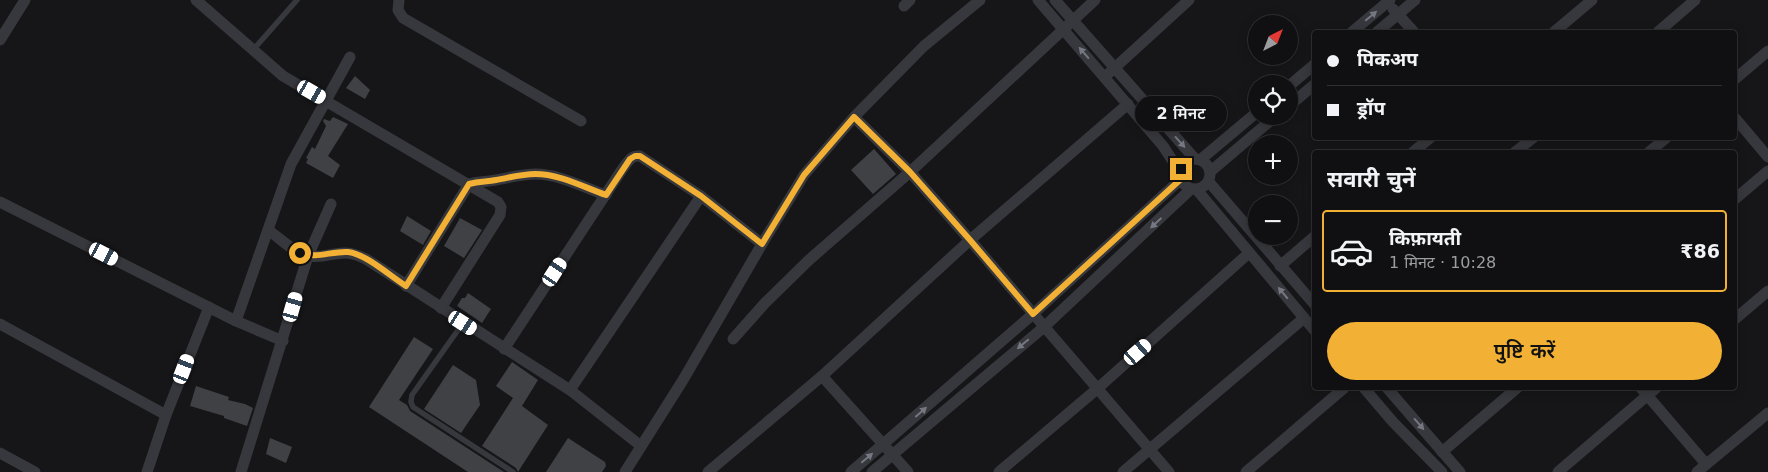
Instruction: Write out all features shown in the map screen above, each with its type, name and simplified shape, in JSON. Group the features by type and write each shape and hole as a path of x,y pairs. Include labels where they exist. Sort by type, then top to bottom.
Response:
{"street":[{"path":"0,40 25,0"},
{"path":"196,0 283,76 498,202 501,207 500,215 441,308"},
{"path":"399,0 398,10 403,18 582,121"},
{"path":"625,472 683,380 804,175 854,117 924,46 980,0"},
{"path":"1038,0 1163,146 1184,185 1194,190 1312,327"},
{"path":"1055,0 1114,68 1198,159 1205,162 1210,176 1280,266 1312,302"},
{"path":"733,339 809,260 910,172 1095,0"},
{"path":"1104,77 1189,0"},
{"path":"1379,30 1415,0"},
{"path":"1556,30 1592,0"},
{"path":"1663,30 1695,0"},
{"path":"1354,30 1389,1 1398,15 1412,30"},
{"path":"1737,77 1768,51"},
{"path":"236,321 291,164 350,58"},
{"path":"1298,78 1312,67"},
{"path":"1298,98 1312,87"},
{"path":"708,472 822,376 970,240 1128,104"},
{"path":"854,117 910,172 1169,472"},
{"path":"850,472 1033,314 1180,176 1184,164 1198,159 1248,119"},
{"path":"1737,120 1768,157"},
{"path":"872,472 1044,327 1194,190 1202,189 1210,176 1266,125"},
{"path":"1415,150 1427,140"},
{"path":"1518,150 1530,140"},
{"path":"1651,150 1663,140"},
{"path":"504,349 630,159 635,156 640,156 701,196 762,244"},
{"path":"1737,197 1768,171"},
{"path":"406,286 469,184 481,180 491,181 536,174 570,181 606,195"},
{"path":"570,390 701,196"},
{"path":"0,202 236,321 283,341"},
{"path":"241,472 308,256 331,204"},
{"path":"268,230 300,253 308,256 349,252 358,255 570,390 641,446"},
{"path":"1280,266 1312,239"},
{"path":"998,472 1097,389 1249,253"},
{"path":"1737,317 1768,291"},
{"path":"147,472 166,415 208,307"},
{"path":"1123,472 1304,318"},
{"path":"0,324 166,415"},
{"path":"822,376 908,472"},
{"path":"1246,472 1342,390"},
{"path":"1366,390 1393,422 1442,472"},
{"path":"1389,390 1460,472"},
{"path":"1442,452 1515,390"},
{"path":"1558,472 1648,390 1706,464"},
{"path":"1697,472 1768,413"},
{"path":"0,453 35,472"}],"lane":[{"path":"253,50 297,0"},
{"path":"463,323 412,396 411,402 413,407 513,472"}],"building":[{"path":"355,76 370,90 365,99 346,88"},
{"path":"333,117 348,124 328,156 340,165 333,178 306,163 308,159 306,158 312,147 315,149 326,126 323,121 324,119 330,121"},
{"path":"874,149 896,174 873,194 851,170"},
{"path":"407,216 431,231 423,245 400,231"},
{"path":"460,218 482,230 464,258 444,246"},
{"path":"468,293 491,309 482,323 457,306"},
{"path":"414,337 433,349 399,400 407,405 410,411 504,472 468,472 369,407"},
{"path":"512,362 538,380 522,406 548,425 518,472 516,468 482,446 513,398 496,386"},
{"path":"453,365 476,380 480,405 461,433 424,409"},
{"path":"196,386 229,397 228,400 253,408 247,426 224,418 224,416 190,406"},
{"path":"270,438 292,447 286,463 266,454"},
{"path":"568,438 605,462 606,466 602,472 546,472"}],"route":[{"path":"300,253 308,256 317,256 349,252 366,259 406,286 469,184 481,180 491,181 536,174 570,181 606,195 630,159 635,156 640,156 701,196 762,244 804,175 854,117 910,172 1033,314 1181,179 1181,169"}]}
